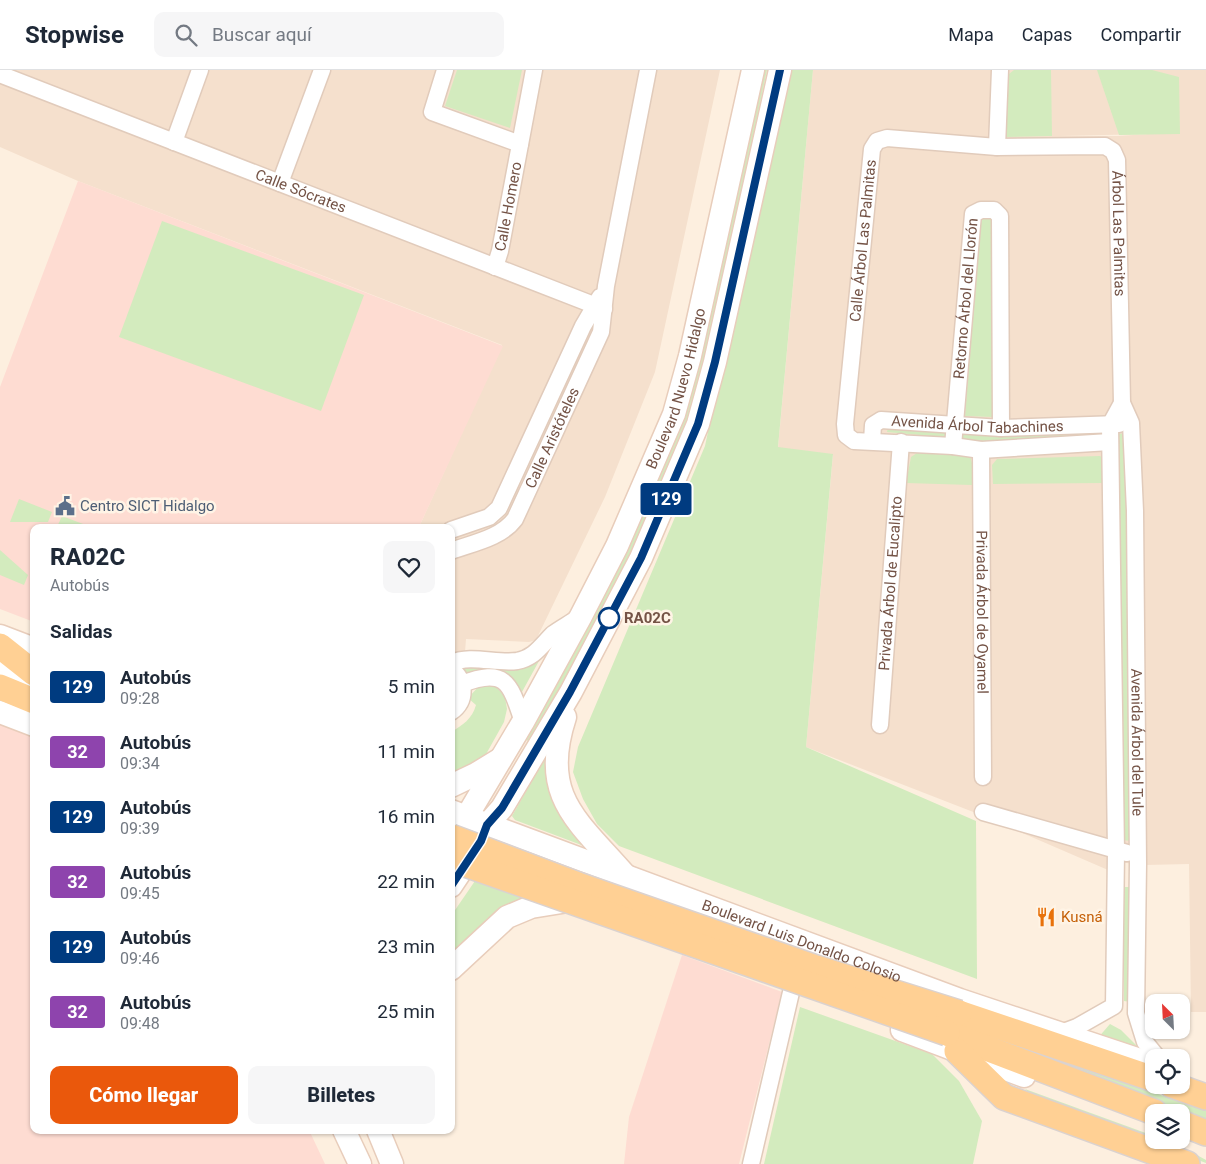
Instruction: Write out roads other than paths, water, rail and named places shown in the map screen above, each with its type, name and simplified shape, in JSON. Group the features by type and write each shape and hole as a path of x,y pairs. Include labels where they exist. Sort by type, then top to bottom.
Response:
{"main road":[{"path":"0,646 30,671"},
{"path":"0,663 30,673"},
{"path":"0,687 30,699"},
{"path":"0,706 30,710"},
{"name":"Boulevard Luis Donaldo Colosio","path":"455,828 578,885 816,968 954,1032 1145,1109"},
{"name":"Boulevard Luis Donaldo Colosio","path":"456,862 954,1032 1145,1077"},
{"path":"954,1032 1004,1097 1188,1164"},
{"path":"1190,1091 1206,1096"},
{"path":"1190,1127 1206,1133"}],"street":[{"name":"Calle Sócrates","path":"0,70 2,75 600,307"},
{"path":"174,142 200,70"},
{"path":"280,183 322,70"},
{"name":"Calle Homero","path":"445,70 432,112 520,144"},
{"name":"Calle Homero","path":"495,266 500,251 534,70"},
{"name":"Calle Aristóteles","path":"455,550 500,533 510,527 516,519 601,332 600,307 606,286 648,70"},
{"name":"Boulevard Nuevo Hidalgo","path":"455,828 502,758 581,616 617,546 674,414 690,356 753,70"},
{"name":"Boulevard Nuevo Hidalgo","path":"456,862 484,833 502,808 570,692 641,558 698,424 715,362 780,70"},
{"path":"997,147 1000,70"},
{"name":"Calle Árbol Las Palmitas","path":"872,441 854,441 846,435 845,424 872,149 877,141 887,138 997,147"},
{"name":"Árbol Las Palmitas","path":"997,147 1105,146 1113,151 1117,160 1122,403 1131,422"},
{"name":"Retorno Árbol del Llorón","path":"953,446 973,214 981,210 994,210 1000,216 1000,428"},
{"name":"Calle Aristóteles","path":"455,529 489,516 499,508 583,326 600,307"},
{"name":"Árbol Las Palmitas","path":"1110,425 1122,403"},
{"name":"Avenida Árbol Tabachines","path":"1110,442 982,450 953,446 872,441 873,425 881,420 1000,428 1110,425 1131,422"},
{"name":"Avenida Árbol del Tule","path":"1131,422 1135,511 1136,1013 1145,1042 1151,1049"},
{"name":"Avenida Árbol del Tule","path":"1110,425 1116,852 1114,1006"},
{"path":"1042,427 1042,446"},
{"name":"Privada Árbol de Eucalipto","path":"880,725 901,442"},
{"name":"Privada Árbol de Oyamel","path":"982,450 983,777"},
{"path":"455,662 460,660 515,661 525,659 535,654 554,633 581,616"},
{"path":"0,636 30,647"},
{"path":"0,666 30,682"},
{"path":"455,672 459,676 462,684 461,701 455,708"},
{"path":"462,684 487,676 502,681 514,698 522,722"},
{"path":"570,692 556,752 557,783 570,810 615,872"},
{"path":"0,712 30,723"},
{"path":"455,784 502,758"},
{"path":"982,812 1116,852 1137,854"},
{"name":"Boulevard Luis Donaldo Colosio","path":"455,828 484,833 615,872 960,1000 1145,1062"},
{"path":"484,833 557,870 574,871 583,867 615,872"},
{"name":"Boulevard Luis Donaldo Colosio","path":"456,862 568,901 792,988 954,1032"},
{"path":"574,871 570,877 569,890 589,909"},
{"path":"1116,877 1137,880"},
{"path":"455,965 508,917 531,907 568,901"},
{"path":"751,1164 792,988"},
{"path":"1061,1033 1082,1025 1114,1006 1136,1013"},
{"path":"1190,1088 1206,1096"},
{"path":"346,1134 360,1164"},
{"path":"378,1134 392,1164"}],"place":[{"name":"Centro SICT Hidalgo","path":"65,506"},
{"name":"RA02C","path":"609,618"},
{"name":"Kusná","path":"1046,917"}]}
